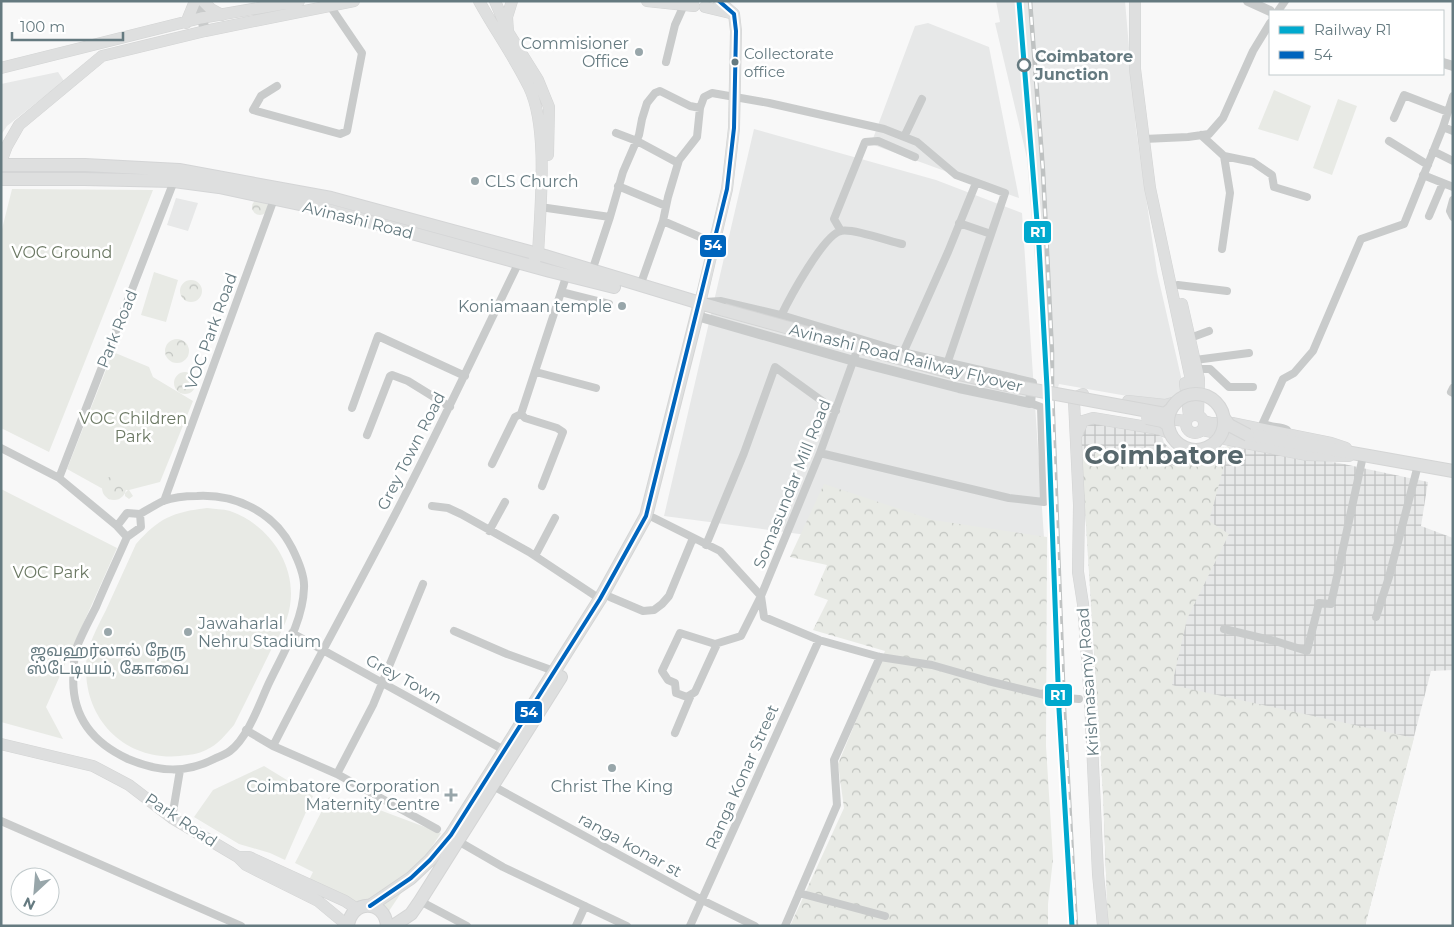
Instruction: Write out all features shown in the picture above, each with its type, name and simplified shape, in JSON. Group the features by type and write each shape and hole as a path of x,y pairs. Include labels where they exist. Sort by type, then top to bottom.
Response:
{"main road":[{"path":"186,23 196,1"},
{"path":"203,1 222,15"},
{"path":"1,68 201,18 299,1"},
{"path":"1,164 7,146 19,125 102,56 205,31 354,1"},
{"path":"479,1 530,88 535,102 540,129 541,174 534,261"},
{"path":"495,1 508,32 538,80 549,107 547,208 534,261"},
{"path":"508,32 506,17 512,1"},
{"path":"647,1 697,4 734,14"},
{"path":"393,926 411,914 420,901 458,841 467,818 504,750 554,672 605,598 624,574 654,518 727,189 736,97 736,31 734,14 719,1"},
{"path":"1135,1 1135,70 1150,188 1194,394"},
{"path":"103,43 106,55"},
{"name":"Avinashi Road","path":"1,164 85,165 179,170 301,199 335,205 534,261 592,271 640,286 701,311"},
{"name":"Avinashi Road","path":"1,179 174,181 219,187 274,200 301,199"},
{"name":"Avinashi Road","path":"335,205 534,261 567,274 701,311"},
{"path":"1162,244 1173,262 1196,364 1200,385 1196,421"},
{"path":"1162,244 1159,263 1185,384 1196,421 1209,431 1225,439 1307,455 1360,455"},
{"path":"347,925 349,918 363,907 411,878 430,860 493,786 605,598 646,516 701,311"},
{"name":"Avinashi Road Railway Flyover","path":"701,311 724,314 940,377 1154,420 1171,418"},
{"path":"857,351 870,355"},
{"name":"Krishnasamy Road","path":"1103,926 1098,874 1090,699 1078,572 1078,505 1074,401 1078,396 1087,394 1165,405 1171,418"},
{"path":"1076,438 1078,429 1083,421 1093,418 1159,429 1171,418 1181,398 1194,394 1210,398 1222,410 1224,418 1229,425 1248,434"},
{"path":"1171,418 1211,423 1232,423 1331,443 1360,455"},
{"path":"1171,418 1176,442 1192,450 1202,450 1218,441 1222,433 1224,418"},
{"path":"1222,433 1229,431 1248,434 1453,472"},
{"name":"Park Road","path":"1,744 93,766 130,785 172,818 238,857 246,866 318,902 347,925"},
{"path":"238,857 249,857 345,901 381,912 385,917 387,926"}],"street":[{"path":"196,1 205,31"},
{"path":"1248,1 1269,11"},
{"path":"666,62 675,24 697,4"},
{"path":"277,86 262,96 253,110 340,134 347,130 362,53 330,6"},
{"path":"1144,139 1188,138 1209,134 1223,118 1253,51 1269,25"},
{"path":"547,208 610,217 618,186 637,141 647,103 655,93 660,92 690,106 700,108"},
{"path":"640,286 663,221 678,163 697,137 700,108 704,97 712,93 736,97 884,129 916,142 956,175 1005,193 947,364"},
{"path":"1394,118 1404,95 1448,112"},
{"path":"1286,434 1286,430 1283,427 1270,427 1263,422 1283,379 1294,373 1313,350 1361,239 1404,224 1443,127 1453,96"},
{"path":"904,137 922,99"},
{"path":"1443,127 1453,131"},
{"path":"616,133 637,141 678,163"},
{"path":"1201,135 1224,156 1252,162 1272,175 1274,187 1306,197"},
{"path":"1389,141 1428,165"},
{"path":"840,231 834,219 865,142 878,142 915,157"},
{"path":"1433,151 1453,161"},
{"path":"1222,249 1230,193 1224,156"},
{"path":"1423,175 1453,187"},
{"name":"Park Road","path":"59,478 174,181"},
{"path":"904,353 976,182"},
{"path":"1429,216 1443,183"},
{"path":"618,186 666,206"},
{"name":"VOC Park Road","path":"164,501 274,200"},
{"path":"1453,200 1450,211 1453,217"},
{"path":"592,271 610,217"},
{"path":"663,221 714,242"},
{"path":"959,223 991,234"},
{"path":"781,316 790,297 822,248 830,238 840,231 853,232 902,244"},
{"name":"Grey Town Road","path":"273,746 322,650 402,502 464,376 534,261"},
{"path":"492,464 515,417 521,414 567,274"},
{"path":"1178,285 1227,291"},
{"path":"561,292 608,304"},
{"path":"701,311 721,302 781,316 857,351 959,388 1041,407 1044,502 1009,498 820,453"},
{"path":"701,311 857,351 904,353 1032,383 1030,403"},
{"path":"1190,338 1209,331"},
{"path":"352,408 378,336 464,376"},
{"name":"Somasundar Mill Road","path":"717,644 741,636 761,596 820,453 857,351"},
{"path":"1196,364 1249,353"},
{"path":"1196,364 1210,369 1229,387 1253,387"},
{"path":"706,545 744,453 775,367 836,411"},
{"path":"536,372 596,388"},
{"path":"367,435 392,375 408,381 450,407"},
{"path":"1453,388 1451,392 1453,393"},
{"path":"521,414 525,418 557,428 563,432 542,486"},
{"path":"1,448 59,478 117,526 127,537"},
{"path":"1224,629 1307,651 1319,603 1331,604 1360,455"},
{"path":"1376,617 1389,577 1418,466"},
{"path":"117,526 127,513 140,514 164,501 182,496 228,498 250,506 277,526 290,543 299,562 304,587 300,615 246,730 230,750 202,766 180,770 160,769 142,765 122,756 90,730 79,715 74,700 72,684 75,653 127,537 141,527 140,514"},
{"path":"489,531 505,502"},
{"path":"432,506 448,508 461,514 605,598 643,611 654,610 669,596 694,538"},
{"path":"535,556 554,518"},
{"path":"654,518 720,551 761,596 764,617 819,640 880,657 932,665 1053,697 1079,699"},
{"path":"337,774 373,705 423,584"},
{"path":"454,631 554,672"},
{"name":"Grey Town","path":"292,632 504,750"},
{"path":"675,732 717,644 680,633 662,672 668,680 675,683 676,693 687,697 691,695"},
{"name":"Ranga Konar Street","path":"690,926 819,640"},
{"path":"785,926 837,805 834,760 880,657"},
{"path":"246,730 273,746 337,774 437,829"},
{"path":"172,818 180,770"},
{"name":"ranga konar st","path":"493,786 702,900 755,926"},
{"path":"1,821 241,926"},
{"path":"458,841 503,867 627,926"},
{"path":"799,893 884,916"},
{"path":"420,901 467,926"},
{"path":"576,926 585,906"}],"shaded area":[{"path":"996,1 1125,1 1136,129 1157,272 1184,390 1167,403 1059,384 1057,391 1045,387 1027,158 995,23 1000,22"},
{"path":"928,23 989,47 1019,198 871,144 915,26"},
{"path":"58,72 64,81 7,126 1,135 1,84"},
{"path":"754,129 936,180 1022,213 1046,567 664,516"},
{"path":"176,198 198,203 188,231 167,225"},
{"path":"1093,422 1157,432 1162,436 1164,443 1178,456 1204,456 1220,447 1225,448 1230,444 1339,463 1428,482 1421,526 1453,538 1453,670 1431,671 1365,926 1108,926 1103,794 1080,430"}],"green space":[{"path":"1274,90 1311,106 1298,141 1258,129"},
{"path":"1338,99 1357,106 1332,175 1313,168"},
{"name":"VOC Ground","path":"12,189 153,190 49,452 1,428 1,233"},
{"path":"257,199 263,199 268,204 266,213 257,215 252,210 252,204"},
{"path":"154,272 178,280 166,322 141,315"},
{"path":"191,280 199,283 202,291 199,299 191,302 183,299 180,291 183,283"},
{"path":"177,339 182,340 188,346 188,356 182,362 177,363 172,362 166,356 165,351 166,346 172,340"},
{"name":"VOC Children Park","path":"113,352 149,367 153,377 193,401 160,482 129,490 133,496 129,499 125,496 128,490 103,489 67,469"},
{"path":"185,372 193,375 196,383 193,391 185,394 177,391 174,383 177,375"},
{"path":"1230,444 1209,521 1229,534 1187,619 1172,685 1414,738 1365,926 1108,926 1103,794 1082,459 1095,461 1095,453 1177,466 1178,456 1204,456 1220,447 1225,448"},
{"path":"114,476 119,477 125,483 125,493 119,499 114,500 109,499 103,493 102,488 103,483 109,477"},
{"path":"824,484 933,520 1047,537 1046,746 1053,859 1048,904 1048,926 790,926 844,808 838,764 885,651 813,630 828,600 814,595 827,565 790,557"},
{"name":"VOC Park","path":"1,489 117,548 46,707 63,739 1,722"},
{"name":"Jawaharlal Nehru Stadium","path":"207,508 230,511 245,518 271,540 287,568 291,601 287,618 234,725 225,736 210,748 197,753 180,756 160,756 142,752 112,734 101,720 93,704 88,687 86,660 88,652 136,544 152,528 167,518 176,514"},
{"path":"264,766 313,796 285,860 270,853 239,844 194,817 213,790"},
{"path":"329,797 348,808 353,800 441,833 387,914 372,912 308,882 313,872 295,863"}],"railway":[{"path":"1019,1 1034,191"},
{"path":"1030,1 1043,171 1052,352 1064,708 1076,926"}],"rail line":[{"name":"R1","path":"1019,1 1039,246 1047,387 1059,709 1072,926"}],"transit line":[{"name":"54","path":"370,906 411,878 430,860 451,835 600,599 646,516 727,189 734,128 736,31 734,14 719,1"}],"place":[{"name":"Commisioner Office","path":"639,52"},
{"name":"Collectorate office","path":"735,62"},
{"name":"Coimbatore Junction","path":"1024,65"},
{"name":"CLS Church","path":"475,181"},
{"name":"Koniamaan temple","path":"622,306"},
{"name":"ஜவஹர்லால் நேரு ஸ்டேடியம், கோவை","path":"108,632"},
{"name":"Jawaharlal Nehru Stadium","path":"188,632"},
{"name":"Christ The King","path":"612,768"},
{"name":"Coimbatore Corporation Maternity Centre","path":"451,795"}],"district":[{"name":"Coimbatore","path":"1164,455"}]}
